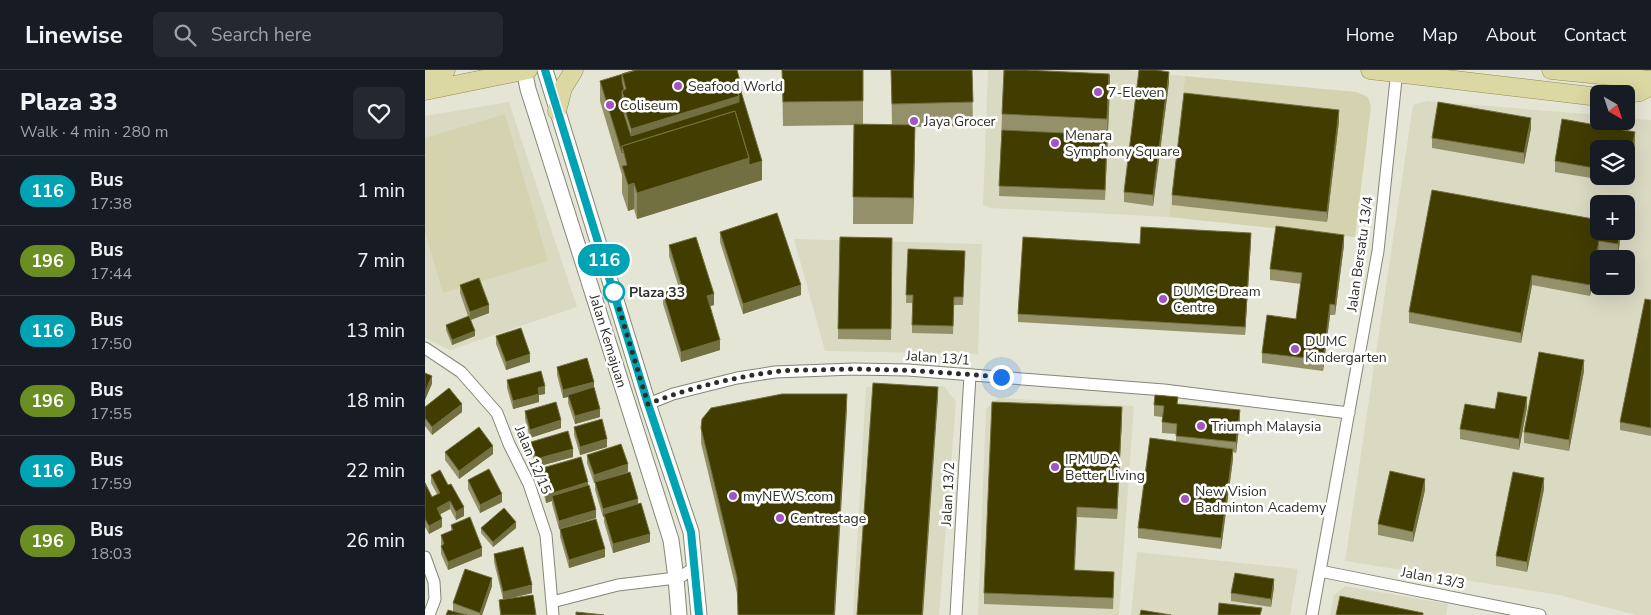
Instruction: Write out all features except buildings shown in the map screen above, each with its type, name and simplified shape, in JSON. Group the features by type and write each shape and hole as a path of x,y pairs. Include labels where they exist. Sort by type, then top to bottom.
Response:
{"main road":[{"path":"425,73 447,70"},
{"path":"425,92 525,70"},
{"name":"Jalan Kemajuan","path":"525,70 569,217 671,540 679,615"},
{"name":"Jalan Kemajuan","path":"545,70 648,404 691,532 699,615"},
{"path":"557,111 563,88 574,70"},
{"path":"1370,70 1590,95"},
{"path":"1551,70 1598,72 1648,85"},
{"path":"1635,93 1640,92 1648,85"},
{"path":"1635,93 1648,85"},
{"path":"569,217 578,210 589,211"}],"street":[{"name":"Jalan Bersatu 13/4","path":"1312,615 1378,251 1397,72"},
{"name":"Jalan 12/15","path":"425,348 461,372 497,413 509,444 529,484 546,535 553,615"},
{"name":"Jalan 13/1","path":"648,404 673,394 737,378 775,372 854,369 908,370 1164,390 1349,413"},
{"name":"Jalan 13/2","path":"956,615 970,375"},
{"path":"425,557 434,582 435,599 429,615"},
{"path":"552,602 618,585 676,578 695,567"},
{"name":"Jalan 13/3","path":"1320,572 1540,615"}],"shaded area":[{"path":"988,70 1126,70 1185,76 1169,217 990,208 983,205"},
{"path":"1185,76 1356,92 1368,97 1371,106 1355,237 1169,217"},
{"path":"1427,101 1590,114 1590,130 1635,130 1635,119 1651,120 1651,615 1636,615 1559,595 1345,561 1413,105"},
{"path":"509,102 577,307 450,350 425,338 425,116"},
{"path":"505,114 548,261 443,293 425,232 425,138"},
{"path":"794,239 982,244 978,354 825,351"},
{"path":"944,386 956,402 939,615 853,615 866,387"},
{"name":"IPMUDA Better Living","path":"998,398 1134,406 1119,615 978,615 986,409"},
{"path":"1137,552 1298,569 1290,615 1131,615"},
{"path":"1345,586 1448,604 1446,615 1330,615 1334,595"}],"bus line":[{"name":"116","path":"545,70 648,404 691,532 699,615"}],"place":[{"name":"Seafood World","path":"678,86"},
{"name":"7-Eleven","path":"1098,92"},
{"name":"Coliseum","path":"610,105"},
{"name":"Jaya Grocer","path":"914,121"},
{"name":"Menara Symphony Square","path":"1055,143"},
{"name":"Plaza 33","path":"614,292"},
{"name":"DUMC Dream Centre","path":"1163,299"},
{"name":"DUMC Kindergarten","path":"1295,349"},
{"name":"Triumph Malaysia","path":"1201,426"},
{"name":"IPMUDA Better Living","path":"1055,467"},
{"name":"myNEWS.com","path":"733,496"},
{"name":"New Vision Badminton Academy","path":"1185,499"},
{"name":"Centrestage","path":"780,518"}],"route":[{"path":"614,292 648,404 673,394 704,386 775,372 872,369 1001,377"}]}
